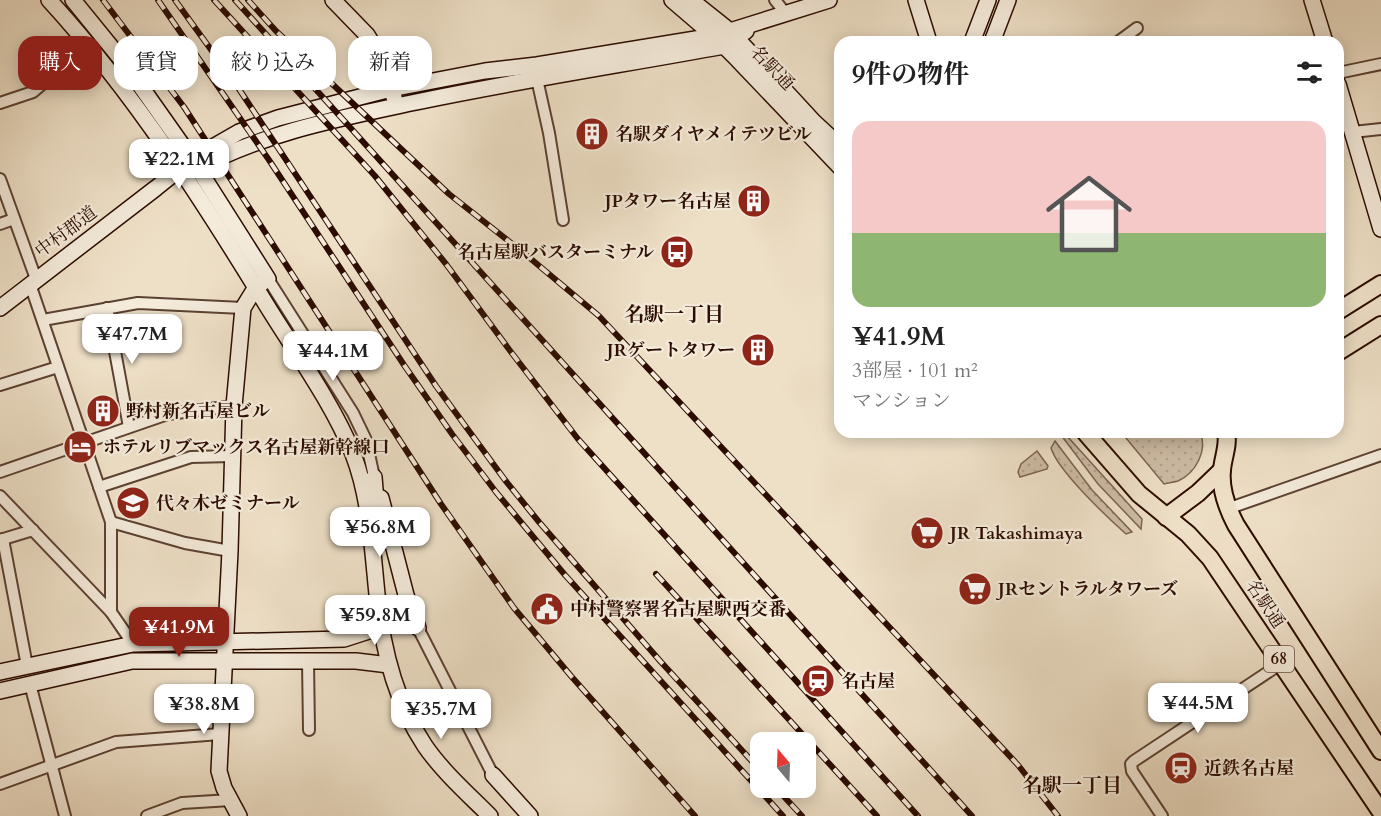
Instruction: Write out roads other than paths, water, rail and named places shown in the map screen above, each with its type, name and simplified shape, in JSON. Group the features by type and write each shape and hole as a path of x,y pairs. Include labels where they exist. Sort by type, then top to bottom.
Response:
{"main road":[{"path":"1344,307 1381,284"},
{"path":"1344,348 1381,326"},
{"name":"名駅通","path":"1090,438 1139,494 1201,547 1282,663 1381,812"},
{"name":"名駅通","path":"1228,438 1222,471 1227,509 1381,751"},
{"path":"1166,517 1222,471"}],"street":[{"path":"49,0 91,36"},
{"path":"73,0 93,36"},
{"path":"333,0 369,36"},
{"name":"名駅通","path":"672,0 726,38 834,140"},
{"name":"名駅通","path":"691,0 834,161"},
{"path":"775,0 786,14"},
{"path":"189,167 286,131 726,38 756,24 830,0"},
{"path":"916,0 927,36"},
{"path":"974,36 988,0"},
{"path":"994,36 1008,0"},
{"path":"1312,0 1323,36"},
{"path":"1126,36 1137,28"},
{"path":"432,81 485,71 726,38"},
{"path":"102,49 189,167 262,283 353,413 366,440 406,596 418,628"},
{"path":"1344,72 1381,64"},
{"path":"537,79 549,134 563,220"},
{"path":"0,103 35,90"},
{"path":"189,167 238,132 278,118 387,90"},
{"path":"391,90 397,106"},
{"path":"1344,103 1381,229"},
{"path":"1353,132 1381,129"},
{"name":"中村郡道","path":"0,308 156,188 189,167"},
{"path":"0,179 33,282 42,320 111,522 111,612"},
{"path":"0,224 14,219"},
{"path":"238,816 224,788 219,771 230,551 234,406 243,308 262,283"},
{"path":"262,283 340,428 360,474 370,526 381,627 389,665 402,702 426,747 490,816"},
{"path":"42,320 138,303 243,308"},
{"path":"107,308 129,427"},
{"path":"0,385 58,367"},
{"path":"0,472 168,414 234,406"},
{"path":"1227,509 1381,455"},
{"path":"99,487 191,457 232,456"},
{"path":"356,661 372,654 379,640 386,609 381,592 375,477"},
{"path":"0,496 111,612 133,644"},
{"path":"111,522 185,543 230,551"},
{"path":"27,666 2,540 33,530"},
{"path":"0,672 133,644 344,639 381,627 389,620 405,617 414,620 475,736 482,757 493,774 530,816"},
{"path":"0,691 132,661 356,661 389,665"},
{"path":"308,661 309,730"},
{"path":"1161,816 1132,771 1131,764 1134,760 1282,663"},
{"path":"30,684 65,816"},
{"path":"0,784 116,742 220,734"},
{"path":"147,816 182,803 231,800"}],"railway":[{"path":"103,0 184,107 441,504 514,608 695,816"},
{"path":"158,0 269,160 404,365 496,492 565,575 783,816"},
{"path":"175,0 233,80 436,386 505,480 661,662 750,759"},
{"path":"214,0 375,176 446,264 578,439 918,816"},
{"path":"235,0 972,816"},
{"path":"248,0 276,31 449,194 599,316 1018,765 1058,816"},
{"path":"656,574 877,816"},
{"path":"785,798 802,816"}],"place":[{"name":"名駅ダイヤメイテツビル","path":"592,134"},
{"name":"JPタワー名古屋","path":"754,201"},
{"name":"名古屋駅バスターミナル","path":"677,252"},
{"name":"JRゲートタワー","path":"758,350"},
{"name":"野村新名古屋ビル","path":"103,411"},
{"name":"ホテルリブマックス名古屋新幹線口","path":"80,447"},
{"name":"代々木ゼミナール","path":"133,503"},
{"name":"JR Takashimaya","path":"927,533"},
{"name":"JRセントラルタワーズ","path":"975,589"},
{"name":"中村警察署名古屋駅西交番","path":"547,609"},
{"name":"名古屋","path":"818,681"},
{"name":"近鉄名古屋","path":"1181,768"}],"district":[{"name":"名駅一丁目","path":"674,314"},
{"name":"名駅一丁目","path":"1072,785"}]}
